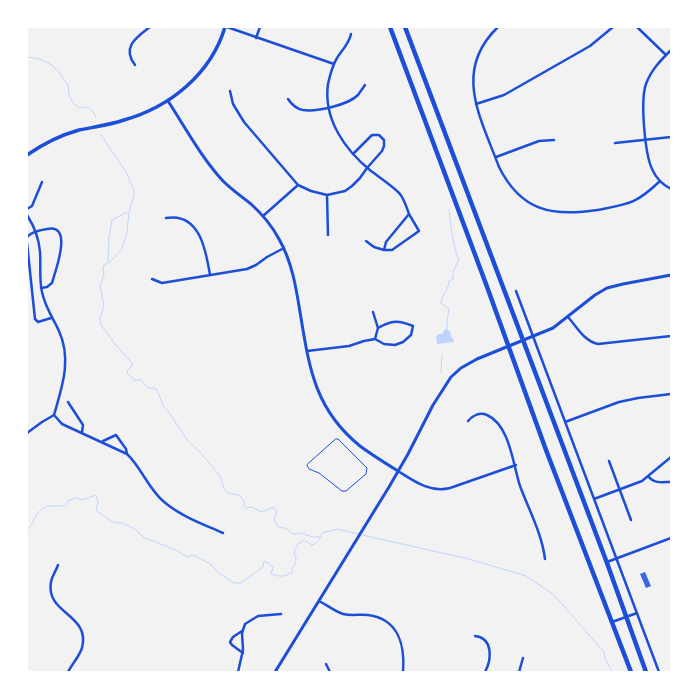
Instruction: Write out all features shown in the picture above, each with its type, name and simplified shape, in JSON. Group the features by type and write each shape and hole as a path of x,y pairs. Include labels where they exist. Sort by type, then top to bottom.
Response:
{"highway":[{"path":"390,27 546,450 631,671"},
{"path":"405,27 607,563 646,671"}],"main road":[{"path":"27,155 47,143 67,135 134,117 168,101 189,84 205,66 216,49 226,27"}],"street":[{"path":"134,65 130,58 131,45 150,27"},
{"path":"226,27 334,64"},
{"path":"256,38 260,27"},
{"path":"498,27 484,45 475,64 473,87 476,104 496,158 509,185 520,196 538,207 554,212 580,213 624,205 641,198 660,181"},
{"path":"476,104 504,95 590,46 612,27"},
{"path":"636,27 666,55"},
{"path":"351,34 348,44 334,64 328,85 331,116 339,135 352,154 367,168 401,194 409,214 419,231 392,250 384,250 374,247 366,241"},
{"path":"671,50 653,70 644,90 642,102 650,164 660,181 671,189"},
{"path":"288,99 294,106 303,110 317,110 345,103 357,96 365,85"},
{"path":"230,91 233,104 244,122 298,185 311,191 327,195 345,190 352,186 382,151 384,140 379,135 372,135 352,154"},
{"path":"168,101 214,170 231,189 263,216 284,248 293,272 307,351 316,388 334,420 349,437 398,471 422,485 440,490 450,488 516,465"},
{"path":"615,143 671,136"},
{"path":"496,158 540,141 554,140"},
{"path":"27,210 32,206 42,182"},
{"path":"263,216 298,185"},
{"path":"327,195 328,236"},
{"path":"384,250 386,242 409,214"},
{"path":"27,215 36,232 40,254 41,288 44,300 61,338 66,361 64,381 54,415 27,433"},
{"path":"166,218 179,218 187,222 196,230 205,247 210,275"},
{"path":"27,237 36,232 51,228 58,231 61,236 61,251 52,283 47,287 41,288"},
{"path":"27,243 35,319 38,322 41,322 51,318"},
{"path":"152,279 162,283 252,267 266,257 284,248"},
{"path":"274,672 398,471 433,405 451,377 465,366 508,346 553,328 591,298 607,288 671,276"},
{"path":"516,291 659,672"},
{"path":"373,312 378,328 375,339"},
{"path":"568,317 585,338 598,344 671,336"},
{"path":"307,351 349,346 375,339 384,344 395,345 403,342 411,335 413,326 396,321 387,323 378,328"},
{"path":"565,422 619,402 671,394"},
{"path":"68,402 83,425 82,432"},
{"path":"468,421 474,416 483,414 496,421 503,430 516,465 520,485 542,544 545,559"},
{"path":"54,415 62,424 127,454 134,460 163,501 192,519 223,533"},
{"path":"103,442 116,435 126,449 127,454"},
{"path":"594,499 642,481 671,457"},
{"path":"608,461 631,520"},
{"path":"648,476 656,482 671,482"},
{"path":"607,563 671,538"},
{"path":"58,565 51,582 52,596 58,606 76,621 82,636 82,648 68,672"},
{"path":"319,601 343,614 373,616 388,624 397,634 402,644 404,660 403,672"},
{"path":"612,622 637,613"},
{"path":"238,672 243,653 243,631 245,624 258,616 281,614"},
{"path":"243,631 233,637 230,642 232,646 243,653"},
{"path":"475,636 483,639 488,647 490,660 485,672"},
{"path":"519,672 523,658"},
{"path":"326,664 330,672"}],"path":[{"path":"336,439 338,439 367,468 368,472 346,491 342,491 319,473 309,469 308,465 336,439"}],"water":[{"path":"445,329 450,331 454,342 437,344 436,337 438,334 442,334"}],"building":[{"path":"645,572 651,586 646,588 640,574"}],"waterway":[{"path":"27,57 40,59 50,64 59,72 68,85 69,95 73,103 79,108 90,108 96,118"},
{"path":"101,135 126,172 134,190 134,196 129,212 127,232 122,249 112,260 104,265 103,268 104,276 100,285 104,306 100,318 101,325 118,348 132,363 133,365 127,371 128,374 134,380 141,380 148,388 157,390 163,405 188,441 200,452 220,476 224,489 228,493 239,495 244,501 246,508 252,507 261,512 274,508 277,511 274,519 277,526 287,529 293,534 300,533 313,537 320,537"},
{"path":"449,210 454,243 459,259 453,272"},
{"path":"108,261 109,237 112,220 127,212"},
{"path":"447,330 449,309 441,303 449,281 453,279 453,273"},
{"path":"441,373 442,355"},
{"path":"27,530 30,528 37,515 43,508 51,506 66,506 68,501 76,498 82,500 96,495 98,501 96,510 112,522 121,523 133,528 145,538 176,550 187,557 193,555 209,563 219,573 234,583 241,583 263,567 264,561 269,563 273,568 271,574 277,576 289,574 292,572 292,568 296,560 294,552 298,544 304,540 312,545 317,542 322,533 337,529 358,534"},
{"path":"362,535 469,559 526,576 554,595 604,652 605,658 612,672"}]}
